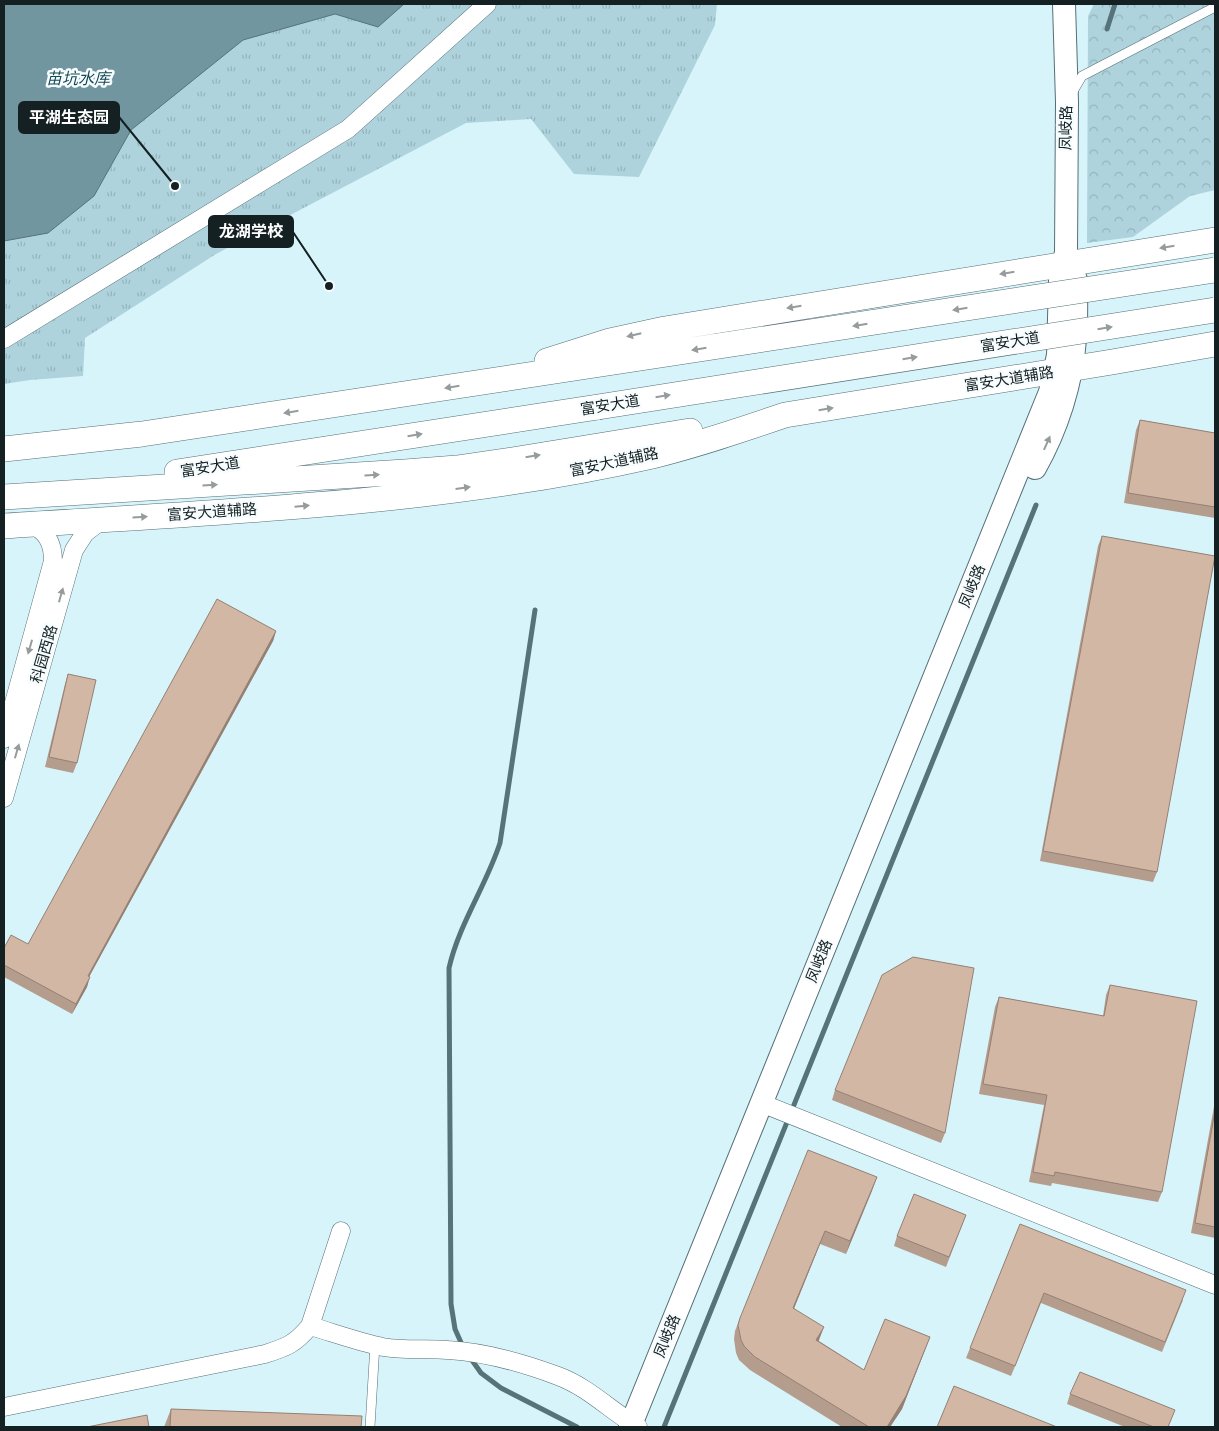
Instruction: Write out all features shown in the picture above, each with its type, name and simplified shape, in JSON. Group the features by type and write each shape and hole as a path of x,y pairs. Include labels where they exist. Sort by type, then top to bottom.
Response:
{"main road":[{"path":"483,382 583,349 636,334 1066,259 1215,240"},
{"path":"4,449 142,434 1215,270"},
{"name":"富安大道","path":"4,497 130,480 1215,310"},
{"name":"富安大道辅路","path":"4,526 296,506 425,494 485,486 604,466 654,455 739,431 785,415 1215,344"},
{"path":"1112,362 1215,352"},
{"path":"4,497 457,468 785,415"}],"street":[{"path":"4,339 348,129 487,4"},
{"name":"凤岐路","path":"633,1426 761,1103 1009,495 1063,370 1059,338 1060,281 1066,259 1067,102 1064,4"},
{"name":"科园西路","path":"4,798 74,550 85,532 102,520"},
{"name":"科园西路","path":"4,739 53,561 50,542 46,535 39,528 30,524"},
{"path":"761,1103 1215,1285"},
{"path":"4,1408 286,1348 299,1339 310,1326 341,1231"},
{"path":"310,1326 375,1344 406,1350 447,1350 484,1354 525,1365 560,1377 593,1396 633,1426"}],"lane":[{"path":"1067,102 1082,76 1215,8"},
{"path":"370,1427 375,1344"}],"green space":[{"path":"4,4 717,4 715,25 639,177 574,174 531,119 466,123 216,254 85,338 83,376 4,384"},
{"path":"1094,4 1215,4 1215,190 1190,196 1133,237 1087,243 1088,16"}],"water":[{"name":"苗坑水库","path":"4,4 404,4 378,27 335,14 243,40 131,130 94,196 48,233 4,241"}],"building":[{"path":"1140,420 1215,433 1215,507 1128,493"},
{"path":"1102,536 1215,556 1157,872 1043,851"},
{"path":"217,599 276,631 88,976 90,977 76,1004 4,965 4,948 11,935 28,944"},
{"path":"68,674 96,680 77,763 49,757"},
{"path":"913,957 974,968 945,1133 835,1090 882,975"},
{"path":"1110,985 1197,1001 1162,1192 1055,1172 1054,1176 1033,1172 1047,1095 983,1084 999,997 1104,1016"},
{"path":"1215,1111 1215,1227 1195,1223"},
{"path":"808,1150 877,1177 850,1241 825,1231 793,1308 824,1327 816,1340 864,1370 885,1319 930,1337 906,1396 887,1427 869,1427 755,1357 741,1340 738,1325 740,1318"},
{"path":"914,1194 966,1215 949,1257 897,1236"},
{"path":"1020,1224 1186,1290 1165,1342 1044,1293 1015,1366 970,1348"},
{"path":"1080,1372 1175,1410 1168,1427 1154,1427 1070,1394"},
{"path":"954,1386 1057,1427 937,1427"},
{"path":"171,1409 362,1416 361,1427 170,1427"},
{"path":"147,1415 149,1427 87,1427"}],"waterway":[{"path":"1107,29 1115,4"},
{"path":"664,1427 1036,505"},
{"path":"463,1347 455,1329 451,1304 449,968 459,936 488,874 500,843 535,610"},
{"path":"469,1356 481,1373 501,1388 577,1427"}],"place":[{"name":"平湖生态园","path":"175,186"},
{"name":"龙湖学校","path":"329,286"}]}
